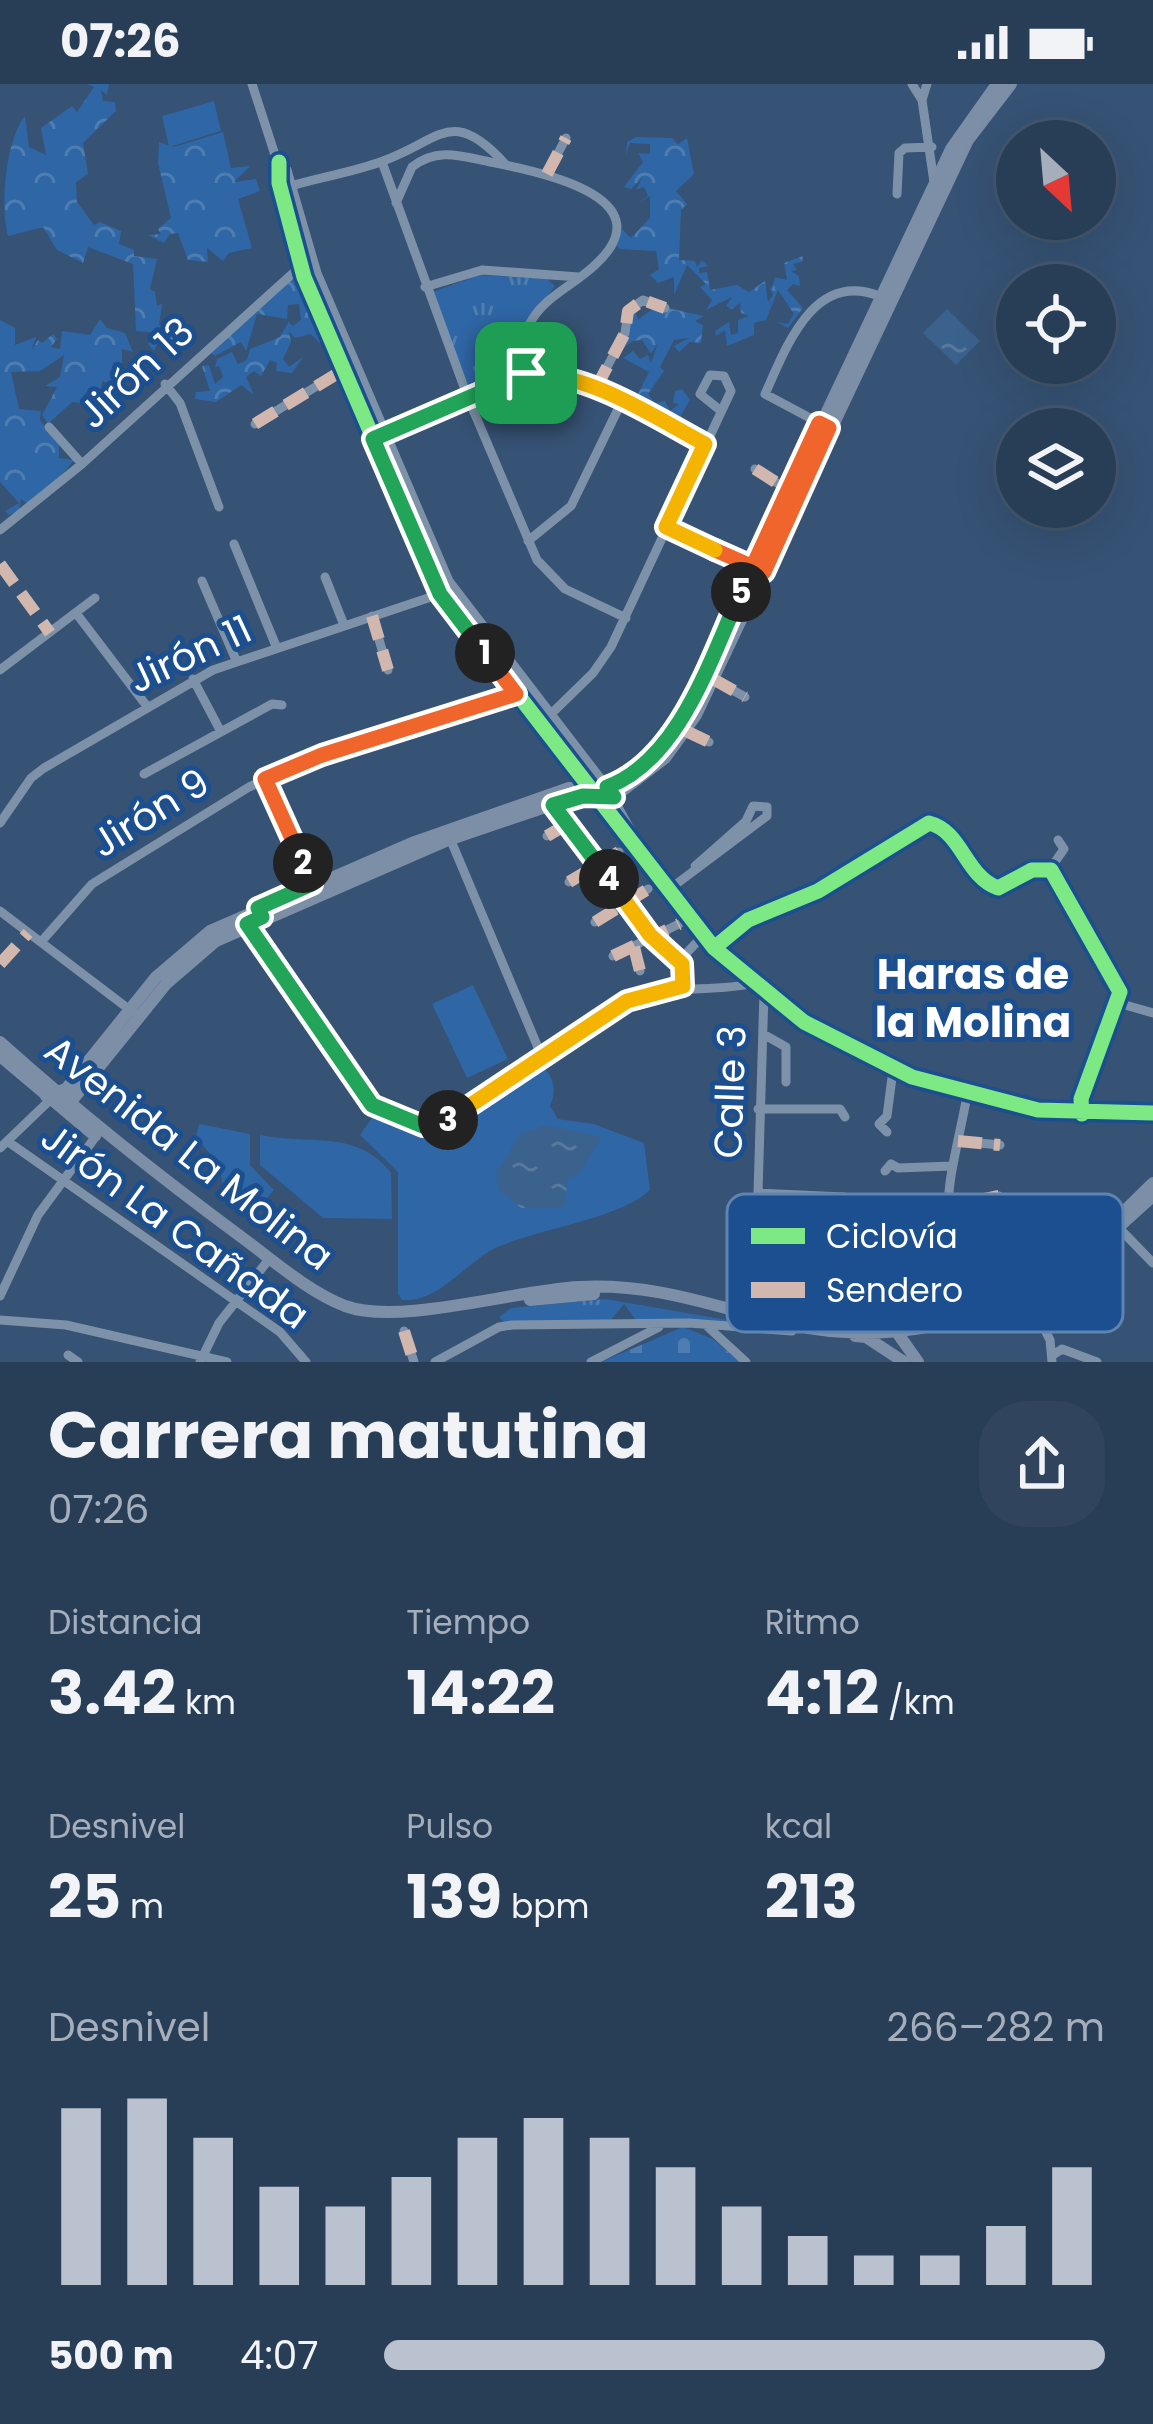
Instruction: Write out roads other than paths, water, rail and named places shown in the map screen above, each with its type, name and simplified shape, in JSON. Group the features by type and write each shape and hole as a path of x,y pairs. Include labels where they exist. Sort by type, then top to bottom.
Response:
{"main road":[{"path":"451,834 643,779 686,731 879,296 972,113 997,84"},
{"path":"758,569 788,490 968,140 1011,84"},
{"path":"136,1011 199,953 312,884 451,834 602,792 650,756 706,686"},
{"path":"55,1098 192,944 414,848"},
{"name":"Avenida La Molina","path":"0,1042 55,1098"},
{"name":"Avenida La Molina","path":"0,1056 324,1304 363,1319 580,1287 652,1289 727,1308"},
{"name":"Avenida La Molina","path":"1123,1212 1153,1184"},
{"name":"Avenida La Molina","path":"1123,1224 1153,1196"},
{"name":"Avenida La Molina","path":"493,1301 628,1295 727,1312"},
{"name":"Avenida La Molina","path":"842,1332 866,1337 903,1332"},
{"name":"Avenida La Molina","path":"842,1332 901,1332"},
{"path":"897,1333 918,1362"},
{"path":"866,1337 904,1362"}],"street":[{"path":"252,84 313,261 459,598 550,714 667,891 714,948 764,992 822,1033 893,1070 967,1096 1082,1114 1153,1113"},
{"path":"913,84 922,100 934,182"},
{"path":"922,100 927,84"},
{"path":"290,186 382,162 430,134 456,129 474,136 506,165"},
{"path":"547,174 566,138"},
{"path":"414,146 422,159"},
{"path":"896,194 898,153 905,148 932,147"},
{"path":"396,206 403,178 422,159 442,153 587,186 614,220 604,257 554,295 526,332 526,373"},
{"path":"279,162 299,266 440,594 516,694 602,792"},
{"path":"382,162 468,398 528,541 554,580 626,618"},
{"name":"Jirón 13","path":"0,530 82,464 299,266 313,261"},
{"path":"425,286 482,270 581,278"},
{"path":"551,275 554,295"},
{"path":"824,426 764,396 811,309 850,290 879,296"},
{"path":"596,388 625,333 628,311 643,300 665,308"},
{"path":"255,424 343,370"},
{"path":"373,439 526,373 561,375 596,388 705,444"},
{"path":"165,384 180,404 219,507"},
{"path":"528,541 572,506 622,400"},
{"path":"550,714 593,673 626,618 721,411"},
{"path":"49,427 82,464"},
{"path":"755,469 788,490"},
{"path":"666,527 758,569"},
{"path":"234,544 276,646"},
{"path":"325,577 344,625"},
{"path":"202,581 236,660"},
{"name":"Jirón 11","path":"0,823 31,778 193,679 276,646 440,594"},
{"path":"0,670 95,598"},
{"path":"76,614 146,705"},
{"path":"372,616 388,670"},
{"path":"193,679 221,732"},
{"path":"706,686 745,697"},
{"name":"Jirón 9","path":"40,942 92,884 265,779 322,755 516,694"},
{"path":"144,774 272,704 282,705"},
{"path":"686,731 709,742"},
{"path":"265,779 312,884"},
{"path":"0,796 10,807"},
{"path":"553,805 654,938 679,961 683,986"},
{"path":"667,891 728,840 767,816 767,807 753,806 728,840"},
{"path":"547,836 568,823"},
{"path":"714,948 748,920 818,891 928,823 947,830 977,876 998,888 1032,870 1050,869"},
{"path":"451,834 542,1057"},
{"path":"569,882 619,852"},
{"path":"1050,869 1056,855"},
{"path":"1050,869 1114,974 1118,1003 1088,1077 1082,1114"},
{"path":"596,922 648,889"},
{"path":"0,911 136,1011"},
{"path":"247,924 364,1096 379,1111 423,1126 453,1118 627,1001 683,986 754,983"},
{"path":"613,956 679,924"},
{"path":"679,961 697,942"},
{"path":"634,947 640,970"},
{"name":"Calle 3","path":"764,992 758,1193 780,1194"},
{"path":"1118,1003 1153,1013"},
{"path":"763,1034 786,1047 786,1082"},
{"path":"887,1116 893,1070"},
{"path":"947,1194 967,1096"},
{"path":"2,1143 55,1098"},
{"path":"758,1109 834,1113"},
{"path":"0,1296 23,1242 97,1133"},
{"path":"958,1141 1000,1145"},
{"name":"Jirón La Cañada","path":"2,1143 63,1180 280,1332 306,1362"},
{"path":"898,1168 952,1166"},
{"path":"1123,1232 1153,1263"},
{"path":"201,1360 236,1301 268,1260"},
{"path":"493,1301 500,1327"},
{"path":"0,1320 66,1325 201,1360 227,1362"},
{"path":"435,1362 500,1327 670,1323 727,1328"},
{"path":"591,1362 670,1323"},
{"path":"618,1327 624,1335 620,1345"},
{"path":"708,1327 742,1358"},
{"path":"404,1330 414,1362"},
{"path":"1056,1356 1097,1362"}],"water":[{"path":"947,309 980,341 956,365 923,333"},
{"path":"546,1125 602,1137 579,1174 568,1178 564,1207 521,1208 499,1190 497,1173 520,1134"}],"district":[{"name":"Haras de la Molina","path":"973,998"}]}
